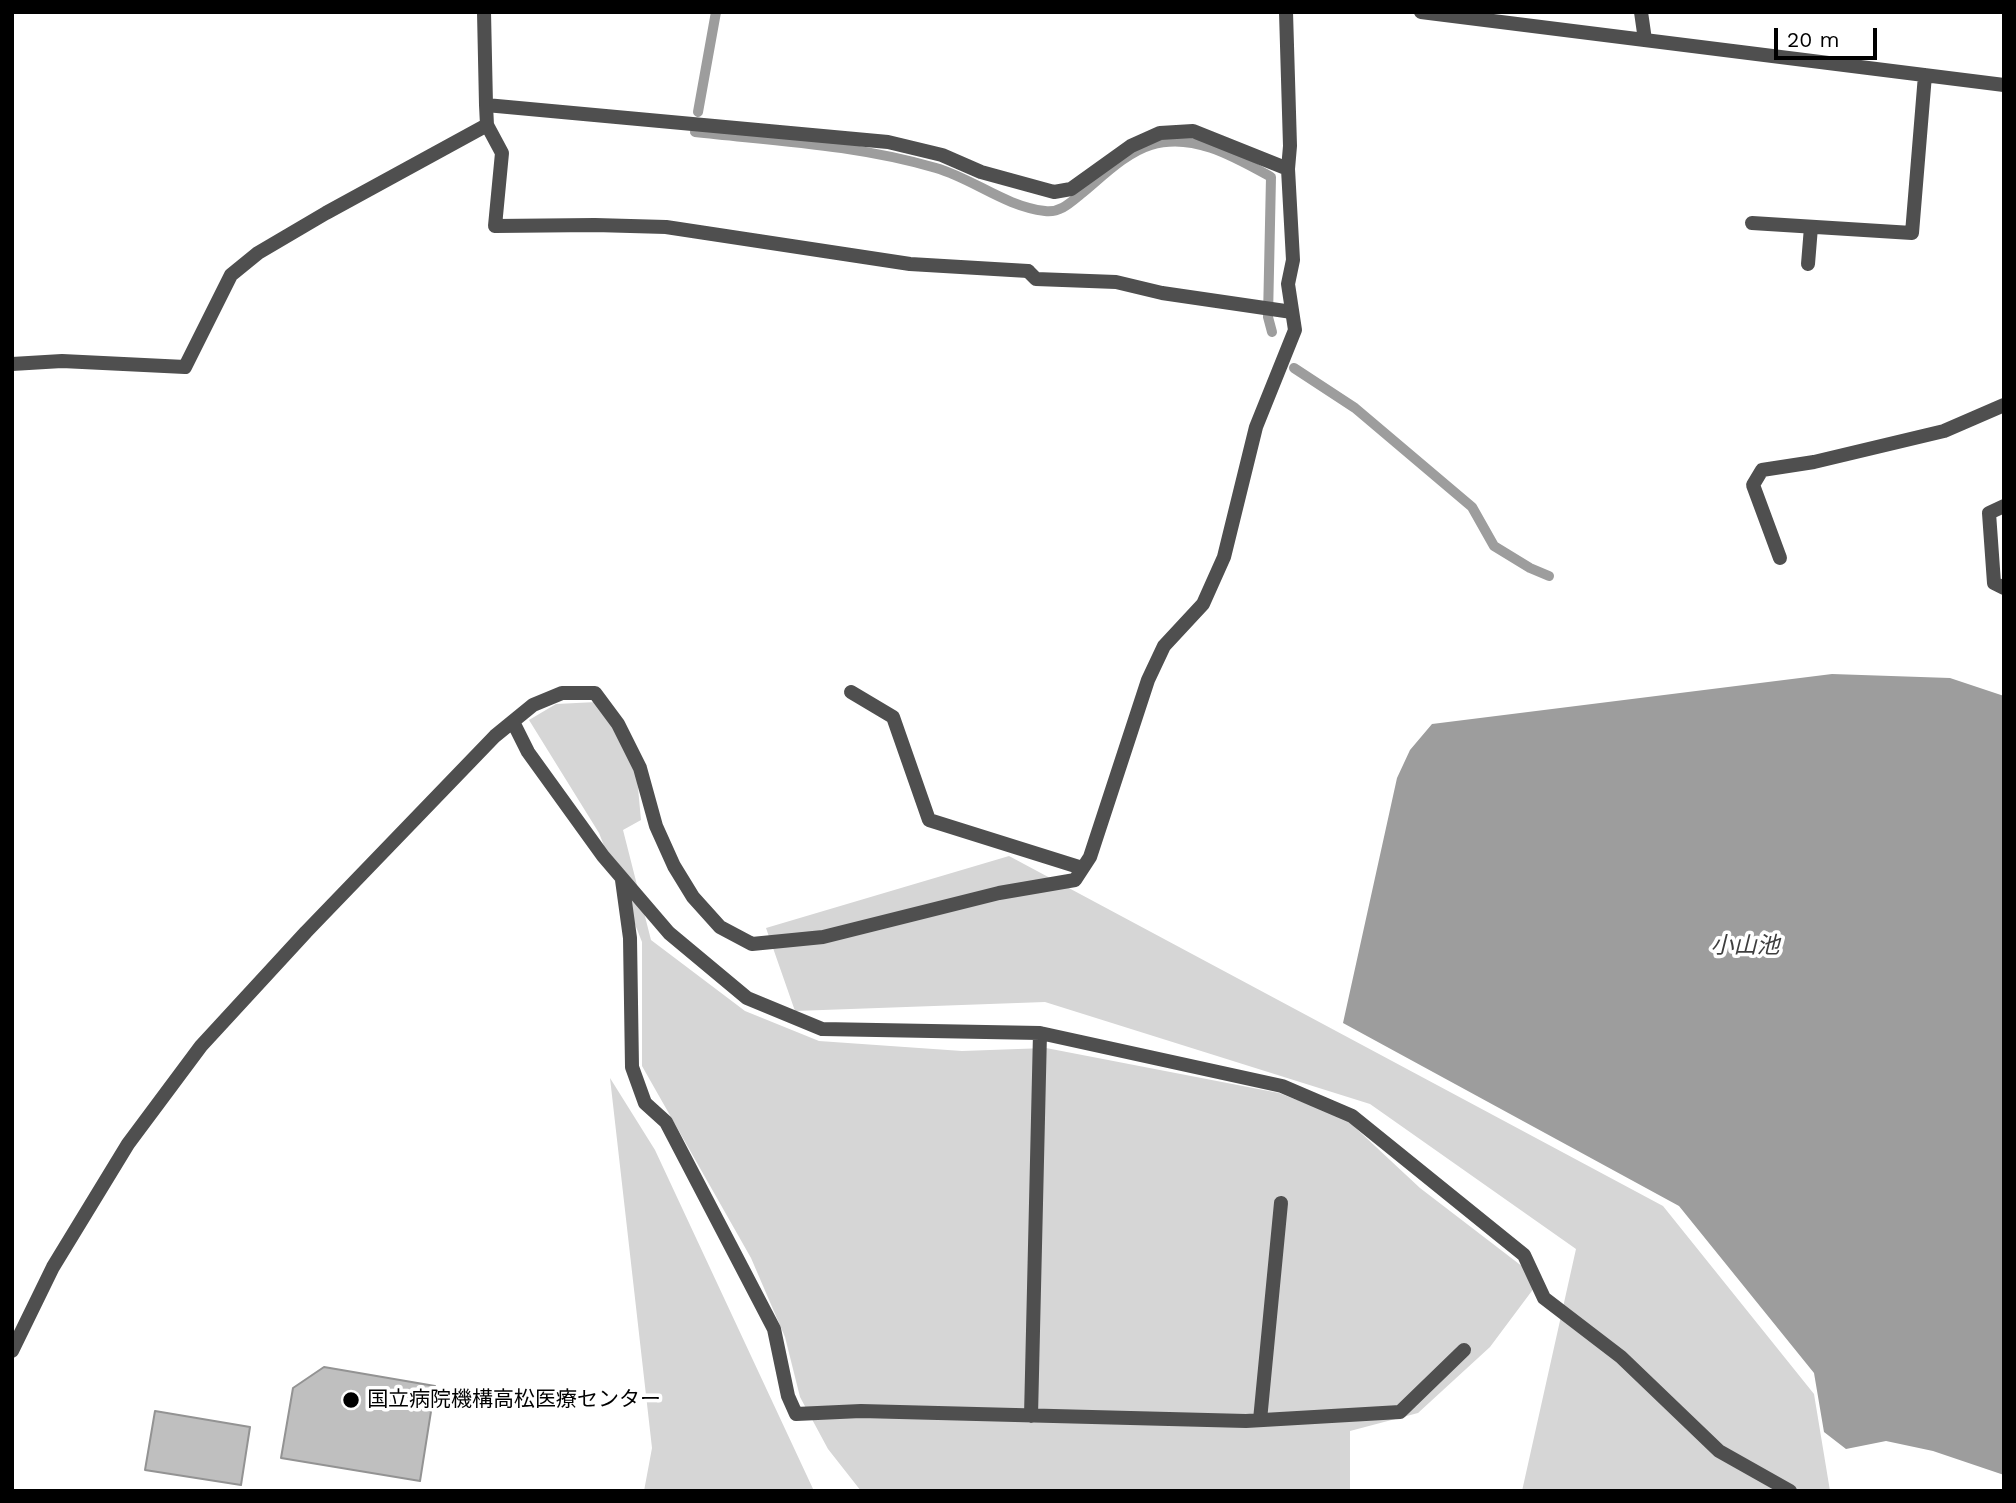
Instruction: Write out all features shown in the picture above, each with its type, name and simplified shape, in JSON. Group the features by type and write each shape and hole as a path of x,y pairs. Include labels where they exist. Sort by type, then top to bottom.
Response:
{"street":[{"path":"484,12 487,125 502,153 495,226 666,227 909,264 1028,271 1036,279 1116,282 1162,293 1292,312"},
{"path":"12,1351 53,1267 128,1144 201,1046 306,932 495,736 533,705 562,693 596,692 618,724 640,768 656,826 674,866 693,897 720,927 752,944 823,937 999,892 1075,880 1090,857 1148,680 1164,646 1203,604 1224,557 1256,427 1294,330 1288,284 1293,260 1288,169 1290,146 1286,12"},
{"path":"1421,12 2004,85"},
{"path":"1641,12 1645,40"},
{"path":"1752,223 1912,233 1924,75"},
{"path":"486,105 888,142 942,155 981,172 1054,192 1072,189 1131,146 1160,133 1193,131 1288,169"},
{"path":"12,364 62,361 184,367 231,275 258,253 360,193 487,125"},
{"path":"1808,264 1811,227"},
{"path":"1780,558 1753,485 1762,470 1814,462 1944,431 2004,405"},
{"path":"2004,506 1989,513 1994,583 2004,588"},
{"path":"851,692 893,717 929,820 1082,868"},
{"path":"513,722 528,752 622,879 669,933 747,998 822,1028 1040,1034 1282,1086 1352,1116 1524,1255 1544,1298 1621,1357 1719,1451 1790,1491"},
{"path":"622,879 630,937 632,1067 645,1103 666,1122 774,1329 788,1396 796,1414 861,1411 1260,1420 1400,1412 1464,1350"},
{"path":"1031,1416 1040,1034"},
{"path":"1260,1420 1281,1203"}],"shaded area":[{"path":"597,702 636,766 641,820 623,830 651,940 745,1011 819,1041 962,1051 1046,1048 1279,1093 1346,1119 1420,1188 1540,1280 1490,1347 1418,1413 1350,1431 1350,1491 861,1491 828,1449 800,1397 785,1337 751,1258 642,1066 642,942 599,833 529,720 556,704"},
{"path":"1009,856 1663,1206 1814,1394 1830,1491 1522,1491 1576,1249 1370,1104 1045,1002 795,1011 766,928"},
{"path":"610,1078 655,1150 814,1491 644,1491 652,1448"}],"water":[{"name":"小山池","path":"1832,674 1950,678 2004,696 2004,1475 1933,1451 1886,1441 1846,1449 1824,1432 1814,1373 1679,1206 1343,1023 1397,778 1410,750 1432,724"}],"building":[{"path":"324,1367 435,1386 420,1481 281,1458 293,1388"},
{"path":"155,1411 250,1427 241,1485 145,1470"}],"waterway":[{"path":"698,112 716,12"},
{"path":"695,132 817,145 907,160 950,173 1016,204 1045,211 1060,209 1069,204 1123,160 1151,145 1182,142 1213,149 1271,177 1268,317 1272,332"},
{"path":"1294,368 1355,408 1472,507 1494,546 1549,576"}],"place":[{"name":"国立病院機構高松医療センター","path":"351,1400"}]}
